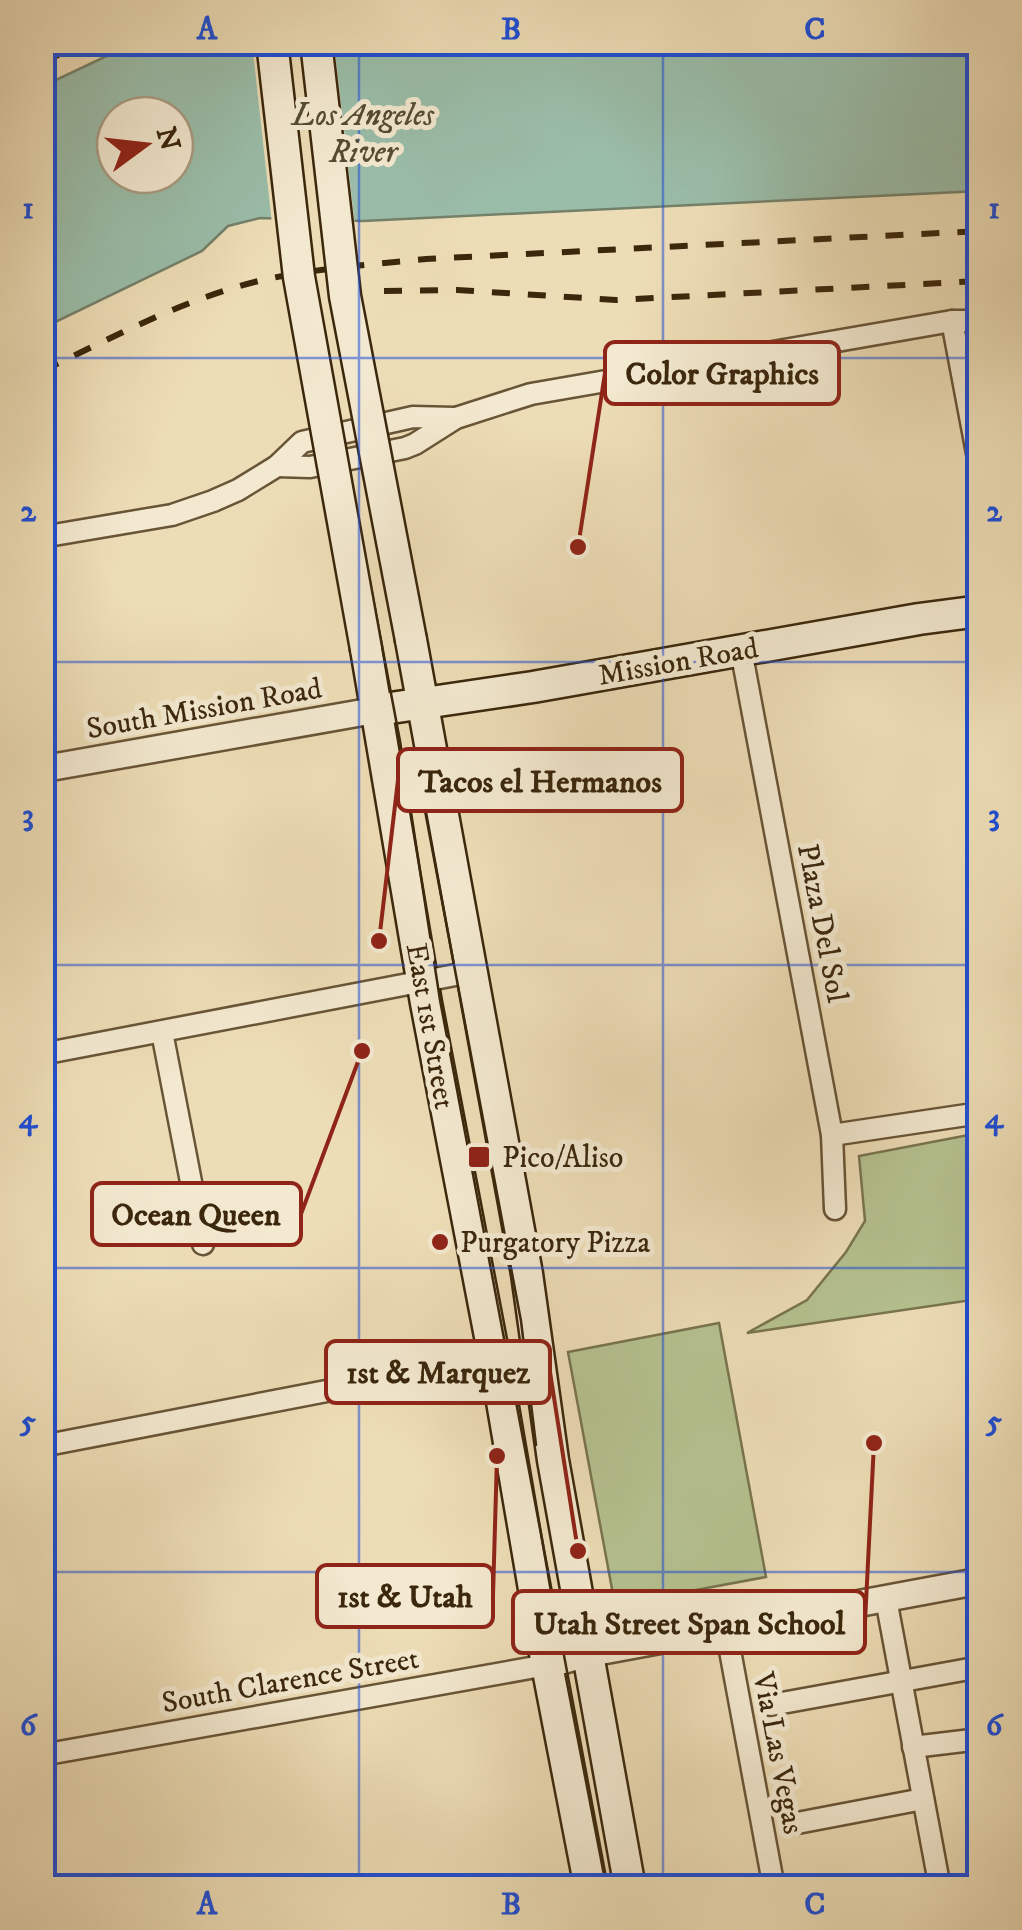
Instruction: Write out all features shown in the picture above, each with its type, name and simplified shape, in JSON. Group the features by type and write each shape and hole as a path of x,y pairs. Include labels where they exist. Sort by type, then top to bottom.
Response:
{"main road":[{"name":"East 1st Street","path":"272,42 299,277 422,981 590,1888"},
{"name":"East 1st Street","path":"316,42 345,296 472,972 539,1350 553,1460 630,1888"},
{"name":"Mission Road","path":"377,710 980,611"}],"street":[{"path":"278,466 310,467 405,448 456,418 531,394 952,322 980,321"},
{"path":"952,322 980,468"},
{"path":"42,537 172,515 238,490 278,466 302,442 414,417 456,418"},
{"name":"Plaza Del Sol","path":"742,650 832,1136 835,1209"},
{"name":"South Mission Road","path":"42,769 377,710"},
{"path":"42,1054 472,972"},
{"path":"162,1032 203,1244"},
{"path":"832,1136 980,1113"},
{"path":"42,1446 539,1350"},
{"path":"547,1666 588,1654 980,1581"},
{"path":"886,1599 940,1888"},
{"name":"Via Las Vegas","path":"726,1630 774,1888"},
{"name":"South Clarence Street","path":"42,1754 547,1666"},
{"path":"771,1705 980,1667"},
{"path":"913,1747 980,1739"},
{"path":"792,1824 923,1798"}],"shaded area":[{"path":"979,1133 979,1299 747,1333 807,1300 846,1252 865,1221 859,1156"},
{"path":"719,1323 766,1577 615,1605 568,1352"}],"water":[{"name":"Los Angeles River","path":"134,43 979,43 979,191 363,221 260,218 228,226 202,251 43,328 43,86"}],"pier":[{"path":"252,43 334,43 355,226 272,224"}],"tram line":[{"path":"288,42 322,328 400,741 440,1000 608,1888"},
{"path":"423,800 521,1321 536,1445"}],"railway":[{"path":"42,62 89,42"},
{"path":"42,371 212,295 310,272 426,259 980,231"},
{"path":"384,291 457,290 616,300 980,281"}],"place":[{"name":"Color Graphics","path":"578,547"},
{"name":"Tacos el Hermanos","path":"379,941"},
{"name":"Ocean Queen","path":"362,1051"},
{"name":"Pico/Aliso","path":"479,1157"},
{"name":"Purgatory Pizza","path":"440,1242"},
{"name":"Utah Street Span School","path":"874,1443"},
{"name":"1st & Utah","path":"497,1456"},
{"name":"1st & Marquez","path":"578,1551"}]}
